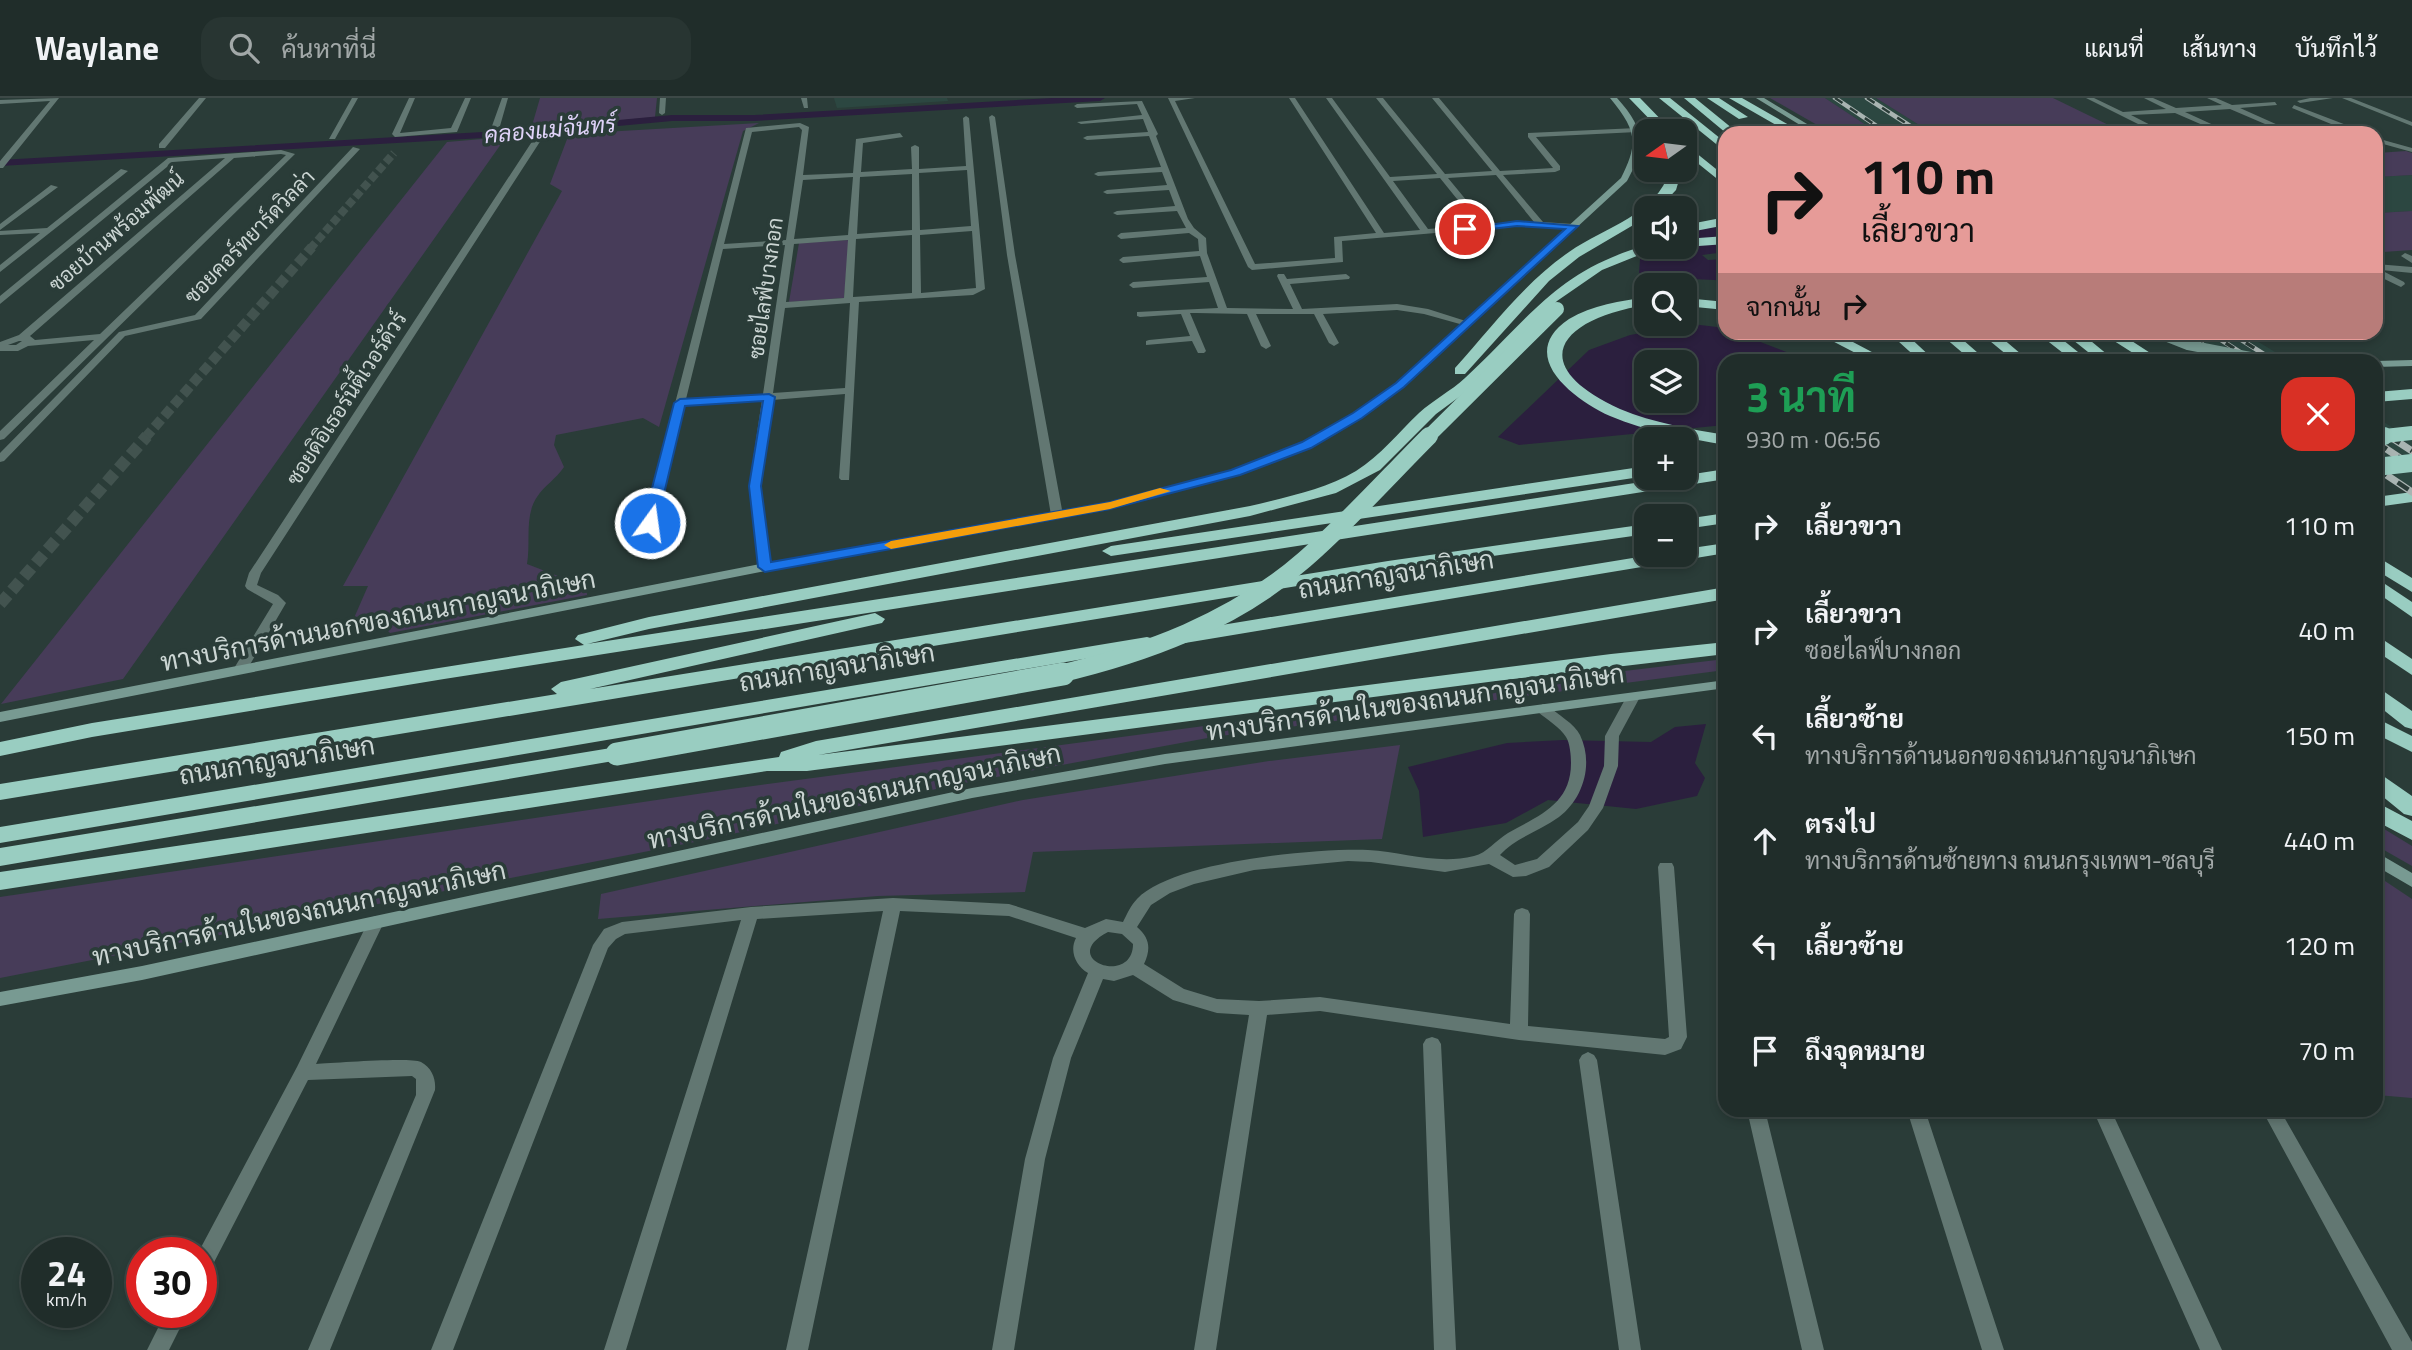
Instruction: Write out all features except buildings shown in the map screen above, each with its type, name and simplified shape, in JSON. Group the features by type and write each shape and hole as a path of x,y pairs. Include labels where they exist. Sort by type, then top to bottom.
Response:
{"highway":[{"path":"1634,98 1654,119"},
{"path":"1664,98 1718,142"},
{"path":"1689,98 1724,126"},
{"path":"1712,98 1756,125"},
{"path":"1734,98 1784,126"},
{"path":"1772,120 1779,126"},
{"path":"1698,158 1718,176"},
{"path":"1439,405 1442,391 1544,278 1574,254 1634,219"},
{"path":"1697,227 1718,223"},
{"path":"1697,242 1718,241"},
{"path":"0,857 617,754 1049,677 1108,664 1193,633 1250,601 1304,560 1593,273 1618,254 1634,247"},
{"path":"444,673 649,623 1250,511 1321,493 1349,482 1395,449 1439,405 1470,382 1538,309 1568,283 1634,252"},
{"path":"1634,303 1613,305 1576,318 1561,331 1555,343 1554,359 1561,373 1572,386 1602,406 1659,427 1718,438"},
{"path":"1697,303 1718,305"},
{"path":"1839,340 1868,354"},
{"path":"1904,340 1920,354"},
{"path":"1955,340 1972,354"},
{"path":"1996,340 2014,354"},
{"path":"2054,340 2073,354"},
{"path":"2081,340 2099,354"},
{"path":"2120,340 2144,354"},
{"path":"2383,395 2412,393"},
{"path":"2383,436 2412,433"},
{"path":"1697,464 1718,461"},
{"path":"2383,466 2412,463"},
{"path":"911,574 1004,566 1634,473"},
{"path":"0,749 92,730 444,673 1718,475"},
{"path":"2383,503 2412,497"},
{"path":"2383,504 2412,506"},
{"path":"1697,522 1718,519"},
{"name":"ถนนกาญจนาภิเษก","path":"0,792 1388,566 1634,531"},
{"name":"ถนนกาญจนาภิเษก","path":"1697,553 1718,549"},
{"name":"ถนนกาญจนาภิเษก","path":"0,835 1634,563"},
{"path":"2383,566 2412,586"},
{"path":"492,710 588,681 932,606 1021,583"},
{"path":"2383,588 2412,611"},
{"path":"766,764 817,748 1718,594"},
{"path":"1590,662 1718,638"},
{"path":"2383,646 2412,669"},
{"path":"0,881 766,764 807,764 1066,733 1590,662 1718,649"},
{"path":"2383,698 2412,722"},
{"path":"2383,729 2412,745"},
{"path":"2383,784 2412,807"},
{"path":"2383,814 2412,832"}],"main road":[{"path":"1613,98 1634,127"},
{"path":"1759,98 1806,126"},
{"name":"ทางบริการด้านนอกของถนนกาญจนาภิเษก","path":"0,717 765,567 1110,505 1236,472 1306,445 1357,416 1400,385 1624,179 1634,161"},
{"path":"2175,340 2235,354"},
{"path":"2383,364 2412,363"},
{"name":"ทางบริการด้านในของถนนกาญจนาภิเษก","path":"0,999 142,972 972,793 1165,759 1718,687"},
{"path":"2383,862 2412,881"}],"street":[{"path":"0,102 55,98"},
{"path":"0,166 55,98"},
{"path":"162,146 203,98"},
{"path":"332,137 355,98"},
{"path":"412,98 396,134 398,135 454,130 468,98"},
{"path":"496,126 505,98"},
{"path":"662,113 663,98"},
{"path":"804,98 806,107"},
{"path":"1192,98 1171,99 1252,267 1340,260 1337,239 1484,227 1573,226"},
{"path":"1292,98 1382,236"},
{"path":"1329,98 1427,233"},
{"path":"1379,98 1484,227"},
{"path":"1435,98 1541,225"},
{"path":"2089,98 2147,126"},
{"path":"2147,98 2211,126"},
{"path":"2210,98 2276,126"},
{"path":"2121,114 2231,107 2273,101 2297,104 2330,98"},
{"path":"2345,98 2412,124"},
{"path":"2291,99 2344,126"},
{"path":"1077,106 1140,102 1180,208 1191,230 1202,238 1203,253 1224,311"},
{"path":"992,117 1011,255 1057,515"},
{"path":"1081,122 1147,117"},
{"path":"782,305 973,292 981,289 966,118"},
{"name":"ซอยไลฟ์บางกอก","path":"720,247 749,130 800,125 806,129 755,486 765,567"},
{"path":"1388,179 1557,169 1531,135 1634,131"},
{"path":"1087,138 1154,134"},
{"path":"845,478 854,237 861,139 900,135"},
{"name":"ซอยดิอิเธอร์นิตี้เวอร์ดัวร์","path":"240,670 281,603 274,596 256,592 251,586 256,573 538,137"},
{"path":"2383,142 2412,150"},
{"path":"915,147 917,296"},
{"name":"ซอยคอร์ทยาร์ดวิลล่า","path":"0,459 122,334 198,317 356,149"},
{"path":"0,301 171,160 291,154 0,437"},
{"name":"ซอยบ้านพร้อมพัฒน์","path":"0,357 3,347 26,340 233,155"},
{"path":"799,178 970,167"},
{"path":"1098,174 1167,169"},
{"path":"0,269 124,170"},
{"path":"0,230 54,187"},
{"path":"1107,192 1173,187"},
{"path":"1117,213 1180,208"},
{"path":"644,547 720,247 976,228"},
{"path":"0,230 48,230"},
{"path":"1121,236 1191,230"},
{"path":"1123,260 1203,253"},
{"path":"2383,269 2412,270"},
{"path":"1278,270 1299,312"},
{"path":"2383,273 2401,284"},
{"path":"1284,282 1346,277"},
{"path":"1133,285 1213,278"},
{"path":"1140,314 1185,311 1299,312 1398,307 1466,323"},
{"path":"1185,311 1201,351"},
{"path":"1250,311 1266,346"},
{"path":"1317,311 1335,343"},
{"path":"26,340 100,337"},
{"path":"1149,343 1196,338"},
{"path":"680,403 850,391"},
{"path":"1490,858 1513,871 1537,866 1561,848 1596,808 1611,766 1612,736 1633,697"},
{"path":"1128,928 1144,902 1175,886 1239,868 1299,859 1371,856 1426,866 1445,866 1490,858 1507,841 1542,823 1566,804 1579,773 1574,737 1543,709"},
{"path":"1133,965 1178,995 1217,1006 1259,1008 1320,1004 1519,1032 1665,1047 1675,1044 1678,1037 1666,867"},
{"path":"442,1350 601,946 610,934 622,928 751,913 894,904 1009,910 1086,935"},
{"path":"797,1350 894,904"},
{"path":"615,1350 751,913"},
{"path":"1519,1032 1522,914"},
{"path":"217,1237 303,1072 376,922"},
{"path":"1106,925 1128,928 1137,936 1141,945 1140,956 1133,965 1109,974 1097,972 1086,965 1080,956 1086,935 1106,925"},
{"path":"1003,1350 1035,1159 1062,1058 1097,972"},
{"path":"1205,1350 1259,1008"},
{"path":"1432,1044 1445,1350"},
{"path":"1588,1060 1630,1350"},
{"path":"303,1072 415,1068 425,1074 428,1080 425,1095 319,1350"},
{"path":"1758,1117 1812,1350"},
{"path":"1918,1117 1993,1350"},
{"path":"2105,1117 2211,1350"},
{"path":"2275,1117 2404,1350"},
{"path":"158,1350 170,1328"}],"shaded area":[{"path":"540,98 657,98 655,117 531,129"},
{"path":"834,98 947,98 948,101 837,108"},
{"path":"1770,98 1825,98 1867,126 1819,126"},
{"path":"1825,98 1876,98 1921,126 1867,126"},
{"path":"1876,98 2053,98 2111,126 1921,126"},
{"path":"759,123 743,131 659,427 643,418 556,435 554,445 564,467 533,504 529,521 527,564 558,576 586,580 587,595 390,633 385,628 387,613 354,618 368,586 343,586 562,191 550,184 569,134"},
{"path":"506,137 123,679 1,704 447,142"},
{"path":"2383,153 2412,153 2412,175 2383,177"},
{"path":"2412,175 2412,211 2383,213 2383,177"},
{"path":"2412,211 2412,250 2383,252 2383,213"},
{"path":"1697,225 1718,228 1718,253 1702,255 1708,260 1718,259 1718,281 1697,279 1697,273 1639,273 1640,259 1697,259"},
{"path":"849,240 844,298 789,302 799,243"},
{"path":"1697,325 1718,327 1718,340 1755,340 1791,354 1718,354 1718,426 1634,427 1634,434 1519,445 1498,437 1589,350 1630,335 1697,336"},
{"path":"2186,340 2255,340 2278,354 2207,354"},
{"path":"2383,421 2412,440 2412,492 2383,472"},
{"path":"1718,660 1718,671 1213,737 959,784 700,841 0,978 0,897 731,789"},
{"path":"1706,724 1695,763 1705,778 1697,796 1636,809 1548,800 1506,823 1423,837 1419,791 1408,767 1507,743 1563,740 1651,742 1675,727"},
{"path":"1400,745 1382,839 1033,852 1025,892 878,896 598,919 601,894 1023,800 1269,761"},
{"path":"2383,828 2412,846 2412,866 2383,849"},
{"path":"2383,880 2412,899 2412,1098 2383,1096"}],"waterway":[{"name":"คลองแม่จันทร์","path":"0,163 500,134 672,118 754,118 1100,98"}],"tunnel":[{"path":"310,249 394,153"},
{"path":"145,438 312,247"},
{"path":"0,604 147,436"}],"railway":[{"path":"1835,98 1877,126"},
{"path":"1867,98 1910,126"},
{"path":"2196,340 2216,354"},
{"path":"2221,340 2243,354"},
{"path":"2242,340 2264,354"},
{"path":"2383,433 2391,438"},
{"path":"2389,436 2412,451"},
{"path":"2383,447 2412,466"},
{"path":"2383,473 2412,492"}],"slow traffic":[{"path":"891,545 1110,505 1165,491"}],"route":[{"path":"650,523 680,403 769,397 755,486 765,567 1110,505 1236,472 1306,445 1357,416 1400,385 1573,226 1517,224 1465,229"}]}
